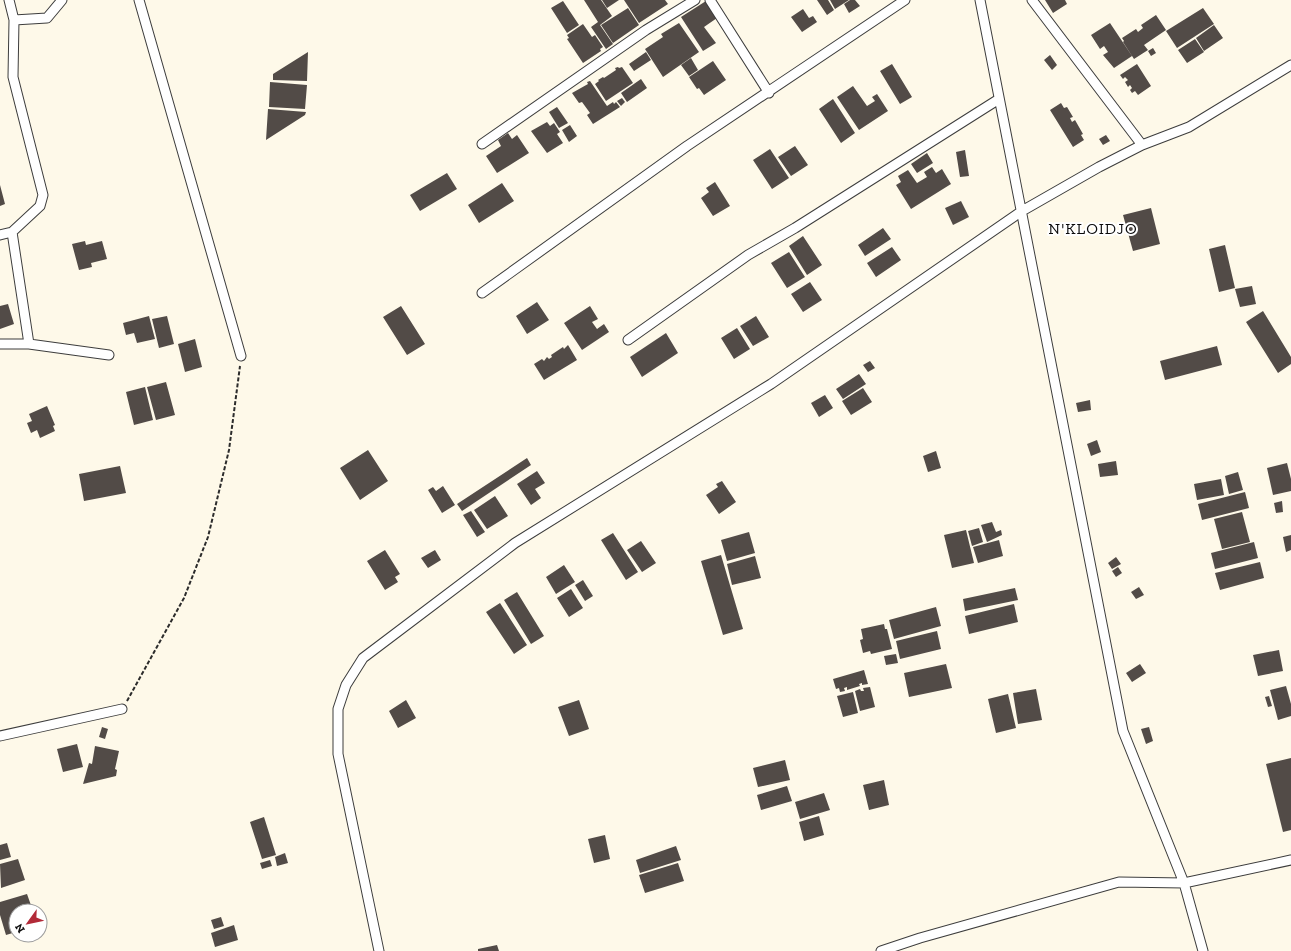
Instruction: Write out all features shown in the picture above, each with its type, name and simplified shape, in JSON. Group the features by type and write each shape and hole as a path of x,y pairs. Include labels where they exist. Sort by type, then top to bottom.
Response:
{"street":[{"path":"0,235 12,232 40,206 43,195 13,77 14,20 9,0"},
{"path":"14,20 47,18 62,0"},
{"path":"139,0 241,356"},
{"path":"482,144 646,30 695,0"},
{"path":"710,0 769,93"},
{"path":"482,293 687,146 769,93 905,0"},
{"path":"980,0 1123,731 1184,883 1203,951"},
{"path":"1032,0 1142,145"},
{"path":"379,951 338,754 338,709 346,685 364,658 515,543 771,384 1022,211 1099,167 1142,145 1189,127 1291,65"},
{"path":"628,340 748,255 795,228 1000,99"},
{"path":"12,232 29,344"},
{"path":"0,344 29,344 109,355"},
{"path":"0,736 122,709"},
{"path":"881,951 920,938 1119,882 1184,883 1291,860"}],"path":[{"path":"122,709 184,598 208,537 229,450 241,356"}],"building":[{"path":"584,0 601,0 612,16 600,25 613,44 606,49 591,27 598,22"},
{"path":"602,0 619,0 607,8"},
{"path":"624,0 665,0 668,4 639,23"},
{"path":"817,0 828,0 834,10 827,15"},
{"path":"830,0 849,0 835,9"},
{"path":"850,0 855,0 860,6 849,13 844,4"},
{"path":"1045,0 1065,0 1067,4 1053,13"},
{"path":"563,1 579,25 567,33 551,8"},
{"path":"706,1 717,18 704,27 716,43 703,51 681,17"},
{"path":"628,8 639,25 613,43 601,25"},
{"path":"1203,8 1214,24 1177,48 1166,31"},
{"path":"803,9 809,18 813,16 817,22 802,32 791,17"},
{"path":"1156,15 1166,30 1144,45 1148,50 1134,59 1122,38 1136,29 1138,32 1143,28 1141,25"},
{"path":"679,23 699,52 663,77 645,49 663,37 661,34"},
{"path":"1110,23 1132,56 1114,68 1103,55 1108,52 1104,46 1100,49 1091,35"},
{"path":"583,24 592,37 595,35 603,47 600,49 601,51 583,63 567,39 569,38 567,35"},
{"path":"1214,25 1223,38 1204,51 1196,38"},
{"path":"1195,39 1204,52 1187,63 1178,50"},
{"path":"1153,48 1156,53 1151,56 1148,51"},
{"path":"308,52 307,81 273,80 273,74"},
{"path":"646,52 651,60 634,71 629,64"},
{"path":"1050,55 1057,65 1052,70 1044,60"},
{"path":"691,58 698,70 689,76 681,65"},
{"path":"713,61 726,80 704,95 699,88 697,89 689,77"},
{"path":"892,64 912,97 900,104 880,71"},
{"path":"1137,64 1151,86 1138,95 1135,91 1132,93 1130,90 1132,88 1130,85 1128,87 1125,82 1128,80 1125,77 1123,79 1120,75"},
{"path":"618,67 622,67 633,83 606,101 595,84 599,81 598,80 603,77 604,78"},
{"path":"641,79 647,88 627,102 621,93"},
{"path":"590,81 607,106 613,102 614,104 616,102 620,107 593,124 587,115 590,113 582,102 579,103 572,93 588,84 587,82"},
{"path":"270,82 307,85 305,109 269,107"},
{"path":"853,86 867,106 875,101 872,97 877,94 888,111 859,130 837,97"},
{"path":"622,98 625,102 621,106 617,101"},
{"path":"833,99 855,133 841,143 819,109"},
{"path":"1061,103 1064,108 1067,107 1073,117 1070,118 1072,122 1075,120 1083,134 1081,135 1084,140 1073,147 1050,110"},
{"path":"557,107 568,123 559,128 549,112"},
{"path":"268,109 306,112 305,115 266,140"},
{"path":"547,122 550,126 554,123 560,132 557,134 563,143 547,153 531,131"},
{"path":"570,125 577,136 569,142 562,130"},
{"path":"508,133 512,139 517,135 529,153 497,173 486,156 501,146 498,140"},
{"path":"1106,135 1110,141 1103,145 1099,139"},
{"path":"795,146 808,165 791,176 778,157"},
{"path":"770,149 789,178 772,189 753,160"},
{"path":"965,150 969,176 960,177 956,152"},
{"path":"927,153 933,163 917,173 911,164"},
{"path":"932,167 936,173 942,169 951,184 911,209 896,185 901,182 898,176 908,170 917,183 927,177 924,172"},
{"path":"447,173 457,189 420,211 410,195"},
{"path":"715,182 730,206 713,216 701,198 709,192 706,188"},
{"path":"502,183 514,201 479,223 468,205"},
{"path":"0,185 5,204 0,206"},
{"path":"961,201 969,217 953,225 945,208"},
{"path":"1151,208 1160,244 1133,251 1123,215"},
{"path":"883,228 891,239 865,256 858,245"},
{"path":"803,236 822,265 807,275 789,246"},
{"path":"85,241 86,245 102,241 107,259 91,263 92,267 79,270 72,244"},
{"path":"1225,245 1235,288 1219,292 1209,249"},
{"path":"892,247 901,260 876,277 867,263"},
{"path":"789,252 805,277 787,288 771,263"},
{"path":"810,282 822,300 803,312 791,294"},
{"path":"1252,286 1256,304 1240,307 1235,289"},
{"path":"537,302 549,320 527,334 516,316"},
{"path":"8,304 14,324 0,329 0,306"},
{"path":"401,306 425,344 407,355 383,317"},
{"path":"590,306 598,319 592,322 597,329 604,324 609,332 582,350 564,323"},
{"path":"1263,311 1291,357 1291,364 1278,373 1246,322"},
{"path":"149,316 155,339 137,343 134,333 126,335 123,323"},
{"path":"167,316 174,344 159,348 152,319"},
{"path":"756,316 769,337 753,346 740,326"},
{"path":"737,328 750,349 734,359 721,338"},
{"path":"666,333 678,353 642,377 630,357"},
{"path":"195,339 202,367 185,372 178,344"},
{"path":"568,345 577,360 544,380 534,364 542,359 544,361 547,357 549,359 552,357 551,355 563,347 564,349"},
{"path":"1217,346 1222,365 1165,380 1160,361"},
{"path":"870,361 875,368 868,372 863,365"},
{"path":"859,374 866,384 843,399 836,389"},
{"path":"166,382 175,415 156,420 147,387"},
{"path":"145,387 153,420 134,425 126,392"},
{"path":"863,388 872,402 851,415 842,401"},
{"path":"825,395 833,408 819,417 811,403"},
{"path":"1090,400 1091,410 1078,412 1076,403"},
{"path":"47,406 55,425 53,426 55,431 40,438 37,430 31,433 27,423 32,421 29,414"},
{"path":"1097,440 1101,452 1091,456 1087,444"},
{"path":"368,450 388,481 360,500 340,468"},
{"path":"936,451 941,468 928,472 923,456"},
{"path":"527,458 531,465 462,511 457,504"},
{"path":"1116,461 1118,475 1100,477 1098,464"},
{"path":"1287,463 1291,479 1291,491 1273,495 1267,468"},
{"path":"120,466 126,493 84,501 79,474"},
{"path":"537,471 545,483 535,489 541,498 531,505 517,484"},
{"path":"1238,472 1243,490 1229,494 1225,476"},
{"path":"1221,479 1224,495 1197,500 1194,484"},
{"path":"722,481 736,502 719,514 706,495 718,487 716,484"},
{"path":"443,486 455,505 442,513 428,490 433,487 436,491"},
{"path":"1245,492 1249,508 1202,520 1198,504"},
{"path":"495,496 508,516 487,529 474,510"},
{"path":"1282,501 1283,512 1276,513 1274,503"},
{"path":"471,511 485,532 477,537 463,515"},
{"path":"1242,512 1250,542 1222,549 1214,519"},
{"path":"992,522 996,532 1001,530 1002,535 987,542 981,525"},
{"path":"979,528 983,542 972,546 968,531"},
{"path":"966,530 974,563 952,568 944,535"},
{"path":"749,532 755,553 727,561 721,540"},
{"path":"613,533 638,572 626,580 601,540"},
{"path":"1291,535 1291,550 1286,552 1283,537"},
{"path":"999,540 1003,556 978,563 973,547"},
{"path":"641,541 656,563 642,572 627,550"},
{"path":"1254,542 1258,558 1215,569 1211,553"},
{"path":"385,550 400,574 395,577 398,582 385,590 367,561"},
{"path":"435,550 441,560 428,568 421,558"},
{"path":"721,555 743,629 723,635 701,561"},
{"path":"755,556 761,578 732,585 727,564"},
{"path":"1116,557 1121,564 1112,569 1108,563"},
{"path":"1260,562 1264,578 1220,590 1215,573"},
{"path":"564,565 575,582 556,594 546,577"},
{"path":"1118,567 1122,573 1116,577 1112,571"},
{"path":"583,580 593,596 585,601 575,585"},
{"path":"1139,587 1144,595 1136,599 1131,592"},
{"path":"1015,588 1018,600 965,611 963,599"},
{"path":"571,589 583,608 569,617 557,598"},
{"path":"517,592 544,636 531,644 504,600"},
{"path":"500,603 527,645 514,654 486,612"},
{"path":"1014,604 1018,622 969,634 965,616"},
{"path":"936,607 941,626 894,639 889,620"},
{"path":"884,624 885,629 887,629 892,649 871,654 870,651 863,653 860,640 863,639 861,629"},
{"path":"937,631 941,649 900,659 896,641"},
{"path":"1279,650 1283,671 1258,676 1253,655"},
{"path":"896,654 898,663 886,665 884,656"},
{"path":"946,664 952,688 909,697 904,673"},
{"path":"1140,664 1146,673 1132,682 1126,673"},
{"path":"864,670 868,684 862,685 862,683 859,684 860,686 847,690 847,687 844,688 845,691 840,692 839,688 836,689 833,679"},
{"path":"1286,686 1291,704 1291,716 1278,720 1270,690"},
{"path":"870,687 875,707 860,711 855,691 860,689 861,691 864,691 863,688"},
{"path":"1036,689 1042,720 1018,724 1013,693"},
{"path":"853,692 858,713 843,717 837,696"},
{"path":"1008,694 1016,728 996,733 988,699"},
{"path":"1269,696 1272,706 1268,707 1265,697"},
{"path":"406,700 416,718 398,728 389,711"},
{"path":"579,700 589,729 569,736 558,707"},
{"path":"102,727 108,729 105,739 99,737"},
{"path":"1149,727 1153,741 1146,744 1141,729"},
{"path":"77,744 83,767 63,772 57,749"},
{"path":"95,746 119,751 115,769 117,770 116,776 83,784 89,763 92,764"},
{"path":"1291,758 1291,830 1283,832 1266,764"},
{"path":"785,760 790,780 758,787 753,768"},
{"path":"884,780 889,805 869,810 863,785"},
{"path":"787,786 792,801 761,810 757,795"},
{"path":"824,793 830,810 800,819 795,802"},
{"path":"819,816 824,835 804,841 799,822"},
{"path":"264,817 276,855 262,859 250,822"},
{"path":"605,835 610,859 594,863 588,839"},
{"path":"7,843 11,857 0,860 0,845"},
{"path":"676,846 681,860 640,873 636,860"},
{"path":"285,853 288,863 277,866 275,857"},
{"path":"18,859 25,880 1,888 0,864"},
{"path":"270,860 272,866 262,869 260,863"},
{"path":"678,863 684,881 645,893 639,875"},
{"path":"27,894 30,903 8,903 8,934 6,935 0,915 0,902"},
{"path":"221,917 224,926 214,929 211,920"},
{"path":"234,925 238,940 215,947 211,933"},
{"path":"497,945 499,951 478,951 478,949"}],"district":[{"name":"N'KLOIDJO","path":"1093,228"}]}
